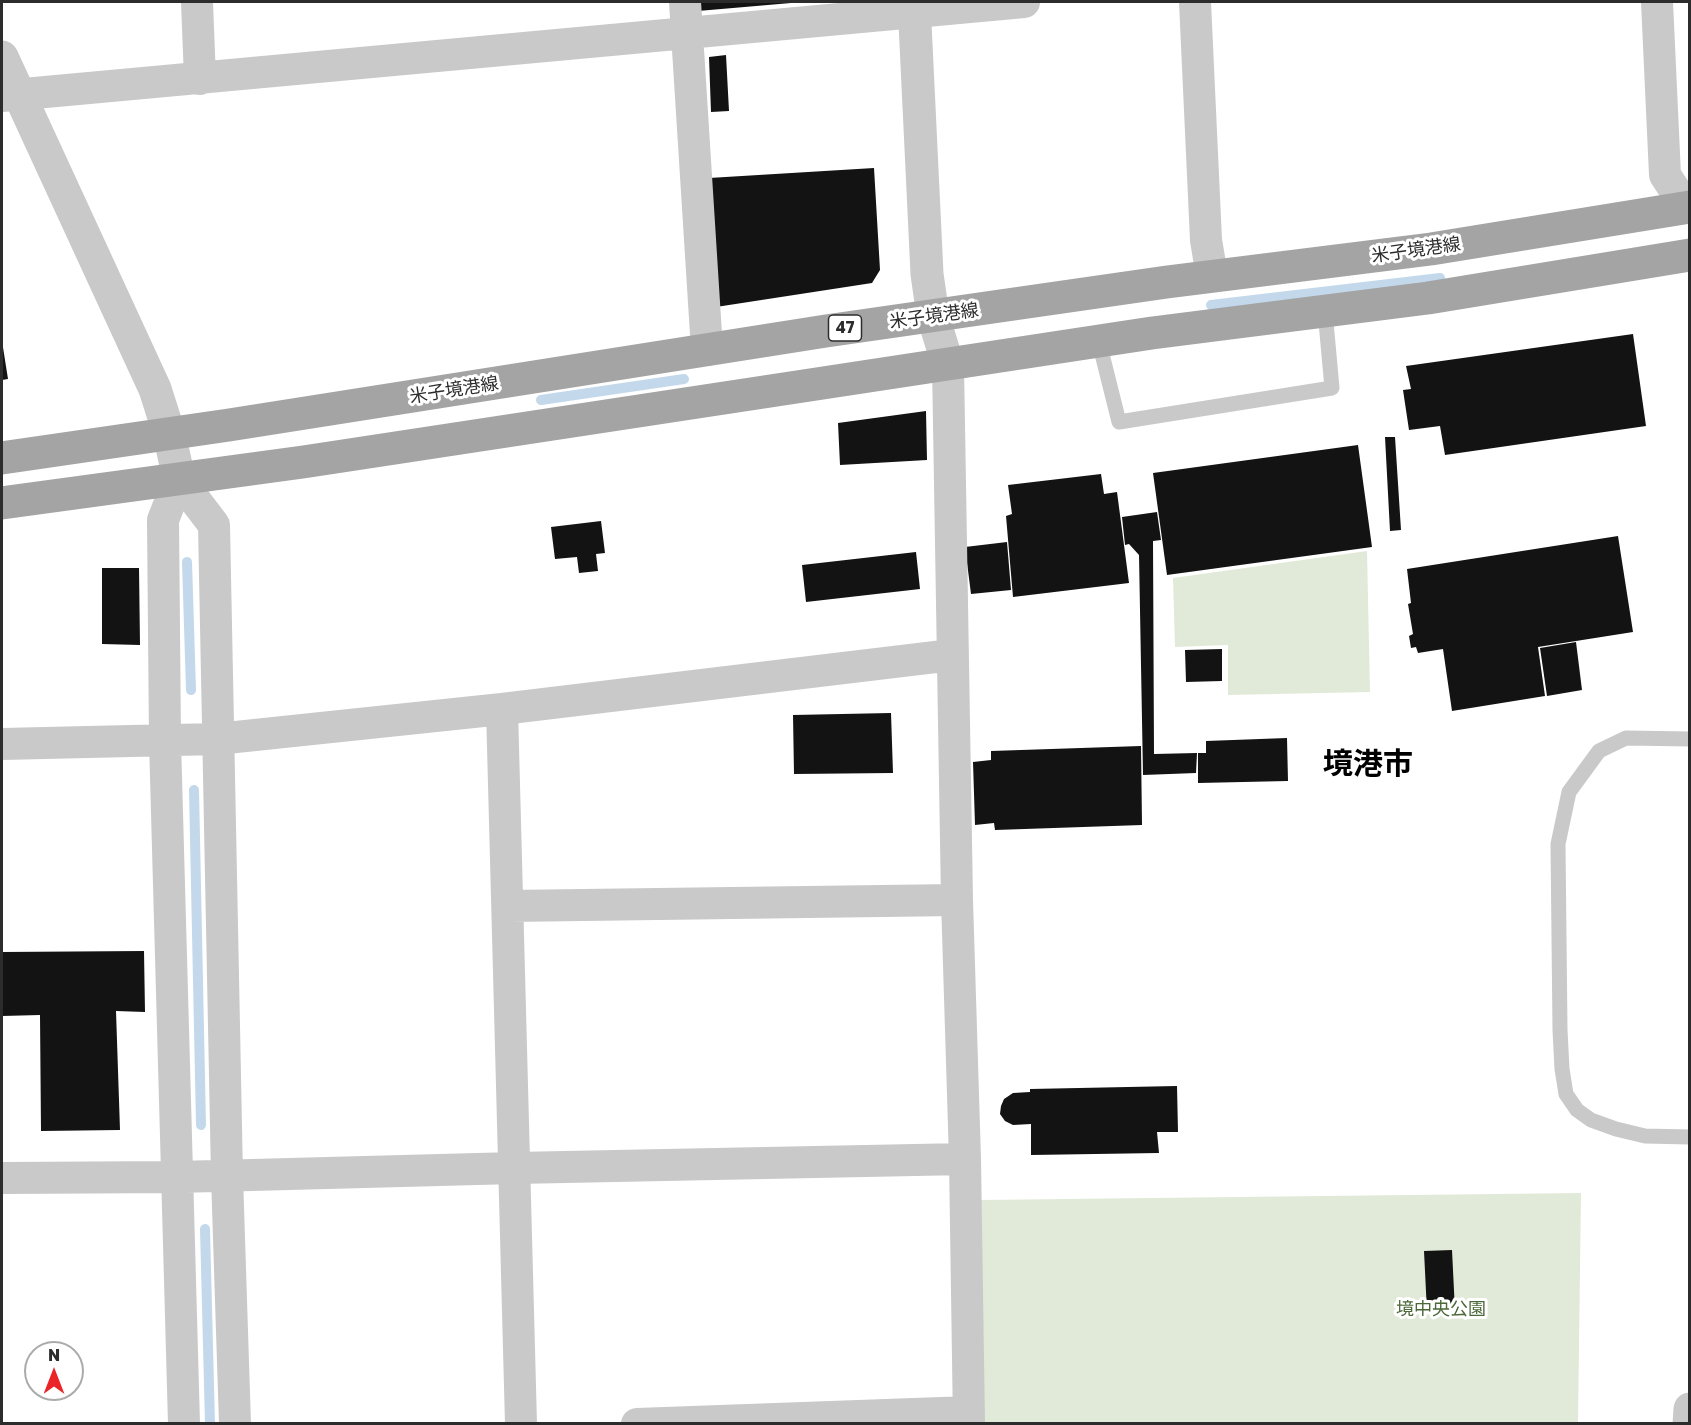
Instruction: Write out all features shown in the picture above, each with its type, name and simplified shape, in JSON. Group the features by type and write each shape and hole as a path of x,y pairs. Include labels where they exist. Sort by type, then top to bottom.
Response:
{"main road":[{"name":"米子境港線","path":"2,458 933,316 1212,276 1431,249 1688,211"},
{"path":"2,503 315,460 1099,342 1428,298 1689,255"}],"street":[{"path":"197,2 200,79"},
{"path":"685,2 707,350"},
{"path":"10,95 687,33 914,7 1024,2"},
{"path":"1195,2 1206,240 1212,276"},
{"path":"1657,2 1665,175 1688,211"},
{"path":"637,1424 969,1418 952,656 948,365 933,316 927,274 914,7"},
{"path":"2,57 10,95 155,389 169,433 179,479 214,525 227,1176 235,1424"},
{"path":"179,479 163,520 165,741 184,1424"},
{"path":"2,744 217,740 952,656"},
{"path":"502,708 521,1424"},
{"path":"508,906 957,900"},
{"path":"2,1178 177,1177 965,1159"},
{"path":"1689,1409 1689,1424"}],"lane":[{"path":"1099,342 1119,422 1332,388 1324,311"},
{"path":"1689,739 1626,738 1599,751 1569,792 1558,844 1561,1040 1566,1094 1577,1110 1592,1120 1616,1129 1645,1136 1689,1137"}],"green space":[{"path":"1367,551 1370,692 1228,695 1228,645 1175,647 1173,578"},
{"name":"境中央公園","path":"1581,1193 1578,1423 982,1423 980,1200"}],"building":[{"path":"698,2 791,2 791,3 698,11"},
{"path":"726,55 729,111 711,112 709,57"},
{"path":"874,168 880,270 872,283 716,307 709,178"},
{"path":"1633,334 1646,426 1445,455 1440,426 1409,430 1403,390 1411,389 1406,366"},
{"path":"2,341 8,379 2,380"},
{"path":"926,411 927,460 840,465 838,423"},
{"path":"1385,437 1395,437 1401,530 1390,531"},
{"path":"1358,445 1372,547 1167,575 1153,473"},
{"path":"1101,474 1104,494 1117,492 1129,583 1013,597 1006,516 1012,514 1008,485"},
{"path":"1157,512 1161,540 1153,541 1154,754 1197,753 1196,773 1143,775 1139,555 1129,544 1125,545 1122,517"},
{"path":"601,521 605,553 596,554 598,571 579,573 577,557 555,559 551,527"},
{"path":"1618,536 1633,632 1538,647 1545,696 1452,711 1443,649 1418,653 1416,647 1411,648 1409,636 1413,634 1408,604 1411,603 1407,569"},
{"path":"1007,542 1011,590 971,594 965,547"},
{"path":"916,552 920,589 806,602 802,565"},
{"path":"102,568 139,568 140,645 102,644"},
{"path":"1576,642 1582,690 1547,696 1540,648"},
{"path":"1222,649 1222,681 1186,682 1185,650"},
{"path":"891,713 893,773 794,774 793,715"},
{"path":"1287,738 1288,781 1198,783 1198,753 1206,753 1206,741"},
{"path":"1141,746 1142,825 995,830 994,823 975,825 973,762 991,760 991,751"},
{"path":"144,951 145,1012 116,1011 120,1130 41,1131 40,1015 2,1016 2,952"},
{"path":"1177,1086 1178,1132 1157,1132 1159,1153 1031,1155 1031,1124 1013,1125 1005,1121 1000,1114 1004,1099 1013,1093 1030,1092 1030,1089"},
{"path":"1452,1250 1455,1311 1427,1312 1424,1251"}],"waterway":[{"path":"1211,305 1440,278"},
{"path":"541,400 684,379"},
{"path":"187,562 191,690"},
{"path":"194,790 201,1125"},
{"path":"205,1229 210,1424"}],"district":[{"name":"境港市","path":"1368,764"}]}
